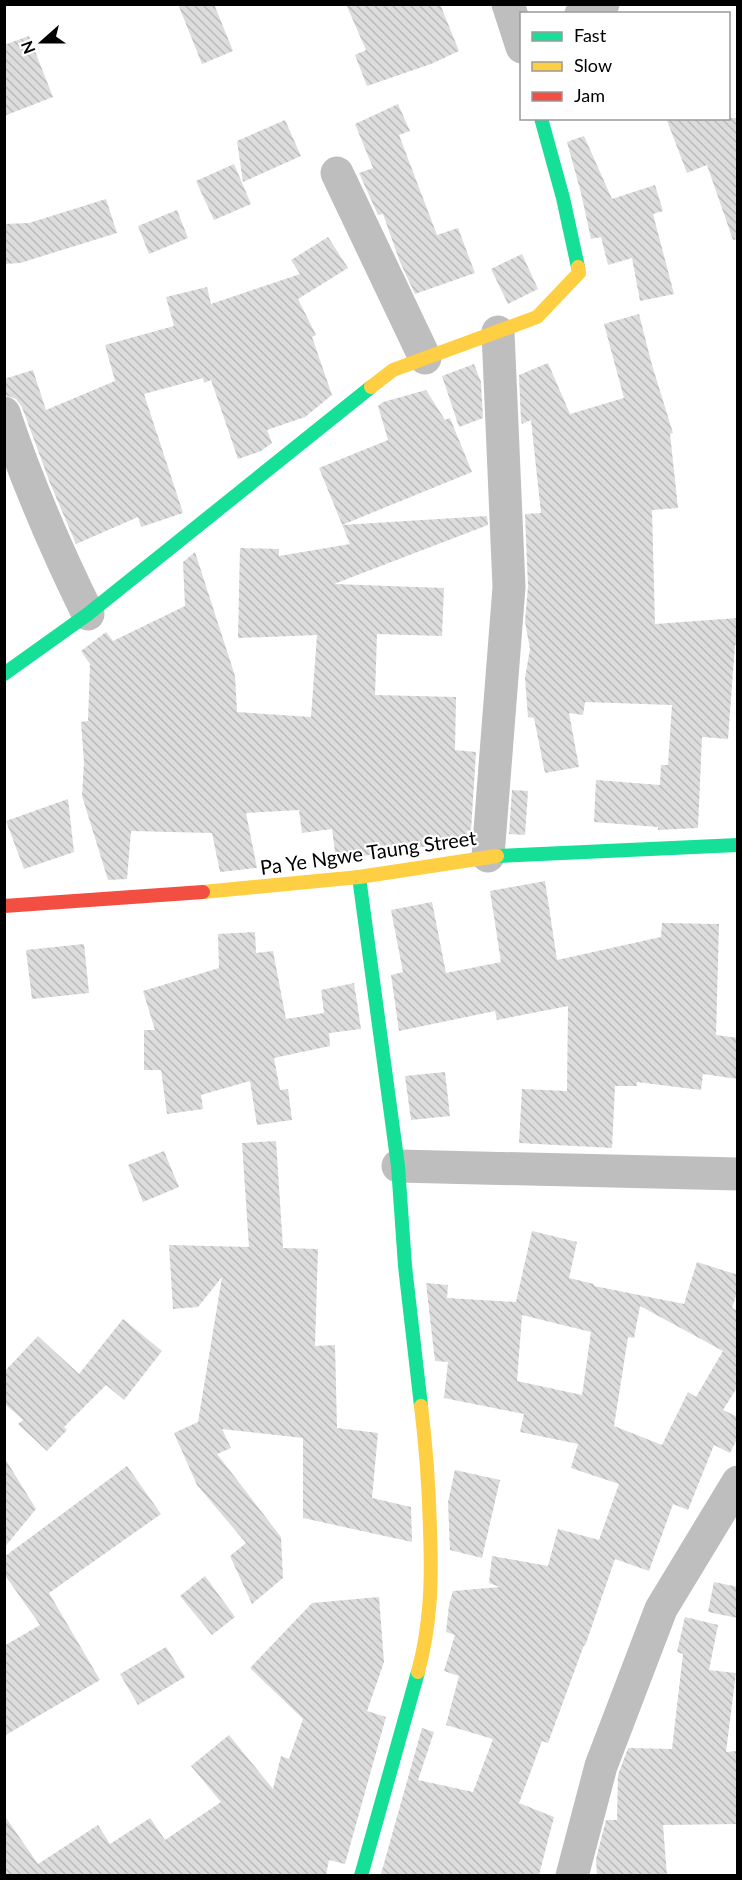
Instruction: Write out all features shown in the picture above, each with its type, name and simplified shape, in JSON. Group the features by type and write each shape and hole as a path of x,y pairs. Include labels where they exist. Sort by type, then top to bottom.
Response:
{"street":[{"path":"508,4 520,38"},
{"path":"585,12 603,4"},
{"path":"4,674 88,614 393,370 537,317 579,273 563,198 542,120"},
{"path":"337,173 424,358"},
{"path":"488,856 509,587 498,332"},
{"path":"4,412 18,456 56,549 88,614"},
{"name":"Pa Ye Ngwe Taung Street","path":"4,906 206,892 359,877 488,856 738,845"},
{"path":"359,877 398,1166 405,1266 428,1468 432,1583 426,1643 361,1875"},
{"path":"398,1166 738,1174"},
{"path":"572,1875 601,1766 661,1609 738,1482"}],"building":[{"path":"178,4 214,4 233,51 202,64"},
{"path":"346,4 440,4 459,51 431,64 367,86 355,55 366,50"},
{"path":"29,36 53,97 4,116 4,45"},
{"path":"398,104 410,131 399,135 437,235 458,228 475,273 415,294 400,262 383,214 378,215 359,173 373,168 355,124"},
{"path":"738,118 738,239 733,240 707,165 687,173 667,120"},
{"path":"285,120 301,156 243,182 237,141"},
{"path":"584,136 612,199 655,185 663,211 653,214 674,294 640,301 632,258 608,265 601,237 591,239 567,142"},
{"path":"234,164 251,204 214,220 196,181"},
{"path":"106,199 117,233 20,263 4,264 4,224 29,223"},
{"path":"177,210 188,238 149,254 138,226"},
{"path":"328,237 348,268 298,299 316,335 312,337 332,395 305,417 267,430 272,443 261,451 238,459 211,380 204,383 203,378 144,394 183,513 141,527 138,517 76,544 50,483 22,407 16,399 5,395 4,379 33,370 46,410 115,381 105,345 174,326 166,297 207,287 211,304 300,274 291,260"},
{"path":"522,254 538,289 508,304 491,269"},
{"path":"639,314 673,433 670,434 678,508 652,510 655,624 738,618 738,645 735,645 728,739 702,737 698,828 658,830 658,827 594,822 596,780 660,785 661,765 668,765 672,705 585,702 583,715 569,713 579,767 545,773 534,718 528,717 525,678 530,649 525,622 528,586 525,514 541,513 531,420 522,424 521,421 519,375 548,363 570,414 624,398 604,324"},
{"path":"474,364 481,382 483,418 459,427 442,376"},
{"path":"426,390 445,420 450,418 472,472 342,525 319,468 388,440 378,406 383,402"},
{"path":"487,516 488,525 334,584 444,588 442,636 377,634 375,695 456,697 455,750 476,752 471,831 467,831 468,840 336,860 332,829 302,833 299,810 246,813 257,868 220,872 212,833 131,831 127,879 108,880 82,796 84,762 81,722 88,721 90,664 81,651 106,632 113,641 185,606 183,562 195,552 235,676 237,712 311,717 317,635 238,638 240,548 279,549 279,556 350,544 342,525"},
{"path":"512,790 528,791 525,835 509,834"},
{"path":"68,799 74,852 24,869 6,821"},
{"path":"545,881 557,960 661,937 662,923 719,924 716,1035 738,1038 738,1079 703,1074 701,1090 637,1082 637,1086 615,1086 612,1148 519,1143 522,1089 567,1091 568,1006 497,1020 495,1011 399,1031 391,975 403,972 391,910 432,902 446,973 501,962 490,891"},
{"path":"255,932 256,953 273,951 286,1019 324,1013 321,990 354,983 361,1029 329,1033 330,1046 274,1058 280,1090 288,1089 292,1120 257,1125 250,1081 201,1095 203,1109 167,1114 161,1070 144,1070 144,1030 155,1030 143,991 219,968 218,934"},
{"path":"84,944 89,993 32,999 26,950"},
{"path":"445,1072 450,1116 411,1120 405,1076"},
{"path":"276,1141 283,1248 318,1249 315,1346 335,1345 337,1428 378,1433 372,1498 411,1507 412,1542 303,1518 303,1438 222,1429 231,1448 217,1454 281,1537 283,1578 252,1604 230,1556 246,1543 197,1485 174,1433 198,1422 222,1277 198,1307 173,1309 169,1245 249,1247 242,1143"},
{"path":"164,1151 179,1187 143,1202 128,1165"},
{"path":"532,1231 577,1242 569,1278 594,1284 594,1286 684,1304 697,1262 738,1275 738,1290 732,1308 738,1311 738,1386 723,1410 738,1417 738,1437 730,1453 714,1445 688,1510 673,1504 649,1571 615,1559 548,1743 542,1741 519,1803 554,1817 539,1875 381,1874 422,1728 434,1732 418,1780 473,1792 493,1739 446,1725 459,1676 444,1671 455,1635 446,1632 453,1591 500,1587 489,1583 492,1556 548,1566 558,1529 599,1540 619,1484 571,1468 578,1444 520,1432 524,1414 444,1398 448,1362 435,1361 426,1283 448,1285 447,1298 516,1302","holes":["640,1306 723,1351 696,1397 688,1392 662,1445 614,1426 628,1337 634,1338","522,1315 591,1332 582,1395 517,1381"]},
{"path":"123,1319 162,1351 124,1400 106,1385 64,1427 67,1430 47,1451 18,1424 23,1420 4,1403 4,1372 38,1336 79,1374"},
{"path":"4,1457 36,1509 4,1548"},
{"path":"127,1466 161,1514 49,1593 100,1680 4,1736 4,1646 40,1625 4,1574 4,1557"},
{"path":"455,1470 500,1480 482,1558 450,1550 448,1502"},
{"path":"205,1576 235,1617 212,1635 180,1596"},
{"path":"714,1582 738,1587 738,1618 708,1612"},
{"path":"379,1597 384,1662 367,1711 386,1717 345,1864 329,1860 326,1875 4,1875 4,1815 38,1864 98,1825 110,1844 150,1818 165,1840 221,1802 191,1766 229,1735 273,1789 281,1756 289,1759 303,1719 250,1668 312,1603"},
{"path":"685,1617 718,1625 709,1670 736,1673 726,1752 738,1751 738,1824 663,1825 667,1875 597,1875 596,1859 606,1820 617,1820 618,1775 628,1748 672,1749 683,1654 677,1652"},
{"path":"166,1647 185,1677 138,1705 120,1674"}],"traffic: fast":[{"path":"542,120 563,198 578,267"},
{"path":"4,674 88,614 371,387"},
{"path":"497,856 738,845"},
{"path":"359,877 398,1166 405,1266 421,1406"},
{"path":"361,1876 418,1672"}],"traffic: slow":[{"path":"371,387 393,370 537,317 579,273 578,267"},
{"path":"203,892 359,877 497,856"},
{"path":"418,1672 428,1619 431,1566 430,1514 421,1406"}],"traffic: jam":[{"path":"4,906 203,892"}]}
